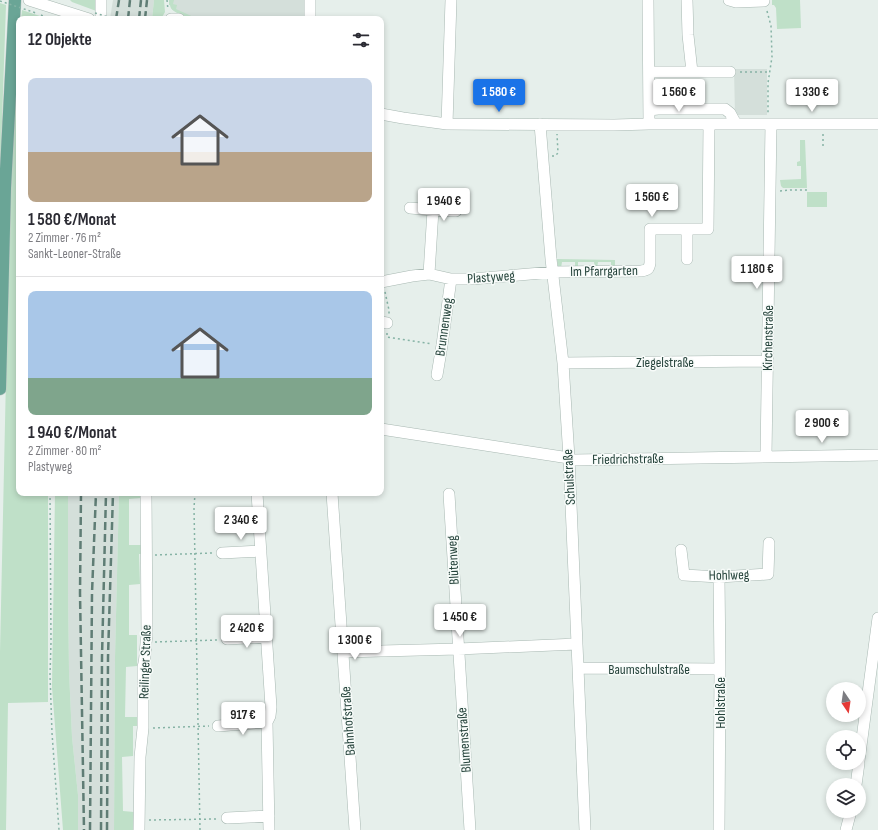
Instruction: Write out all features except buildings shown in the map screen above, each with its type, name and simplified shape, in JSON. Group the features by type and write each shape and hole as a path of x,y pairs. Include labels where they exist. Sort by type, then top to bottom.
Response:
{"main road":[{"path":"0,389 5,188 14,0"}],"street":[{"path":"95,16 102,0"},
{"path":"310,0 310,16"},
{"path":"447,124 451,0"},
{"path":"648,0 649,124"},
{"path":"687,0 688,35 692,72"},
{"path":"729,0 736,2 764,1"},
{"path":"34,5 56,4 92,16"},
{"path":"649,72 730,72"},
{"path":"649,110 725,109 730,113 736,124"},
{"path":"384,115 447,124 878,124"},
{"name":"Schulstraße","path":"540,124 553,272 563,363 569,458 585,830"},
{"name":"Im Pfarrgarten","path":"553,272 648,270 650,263 650,229 708,229 709,124"},
{"name":"Kirchenstraße","path":"766,456 771,124"},
{"path":"410,208 456,211"},
{"path":"429,274 433,210"},
{"path":"687,229 687,259"},
{"name":"Plastyweg","path":"384,282 429,274 451,279 472,279 553,272"},
{"name":"Brunnenweg","path":"437,375 451,279"},
{"name":"Ziegelstraße","path":"563,363 767,361"},
{"name":"Friedrichstraße","path":"384,429 574,460 878,455"},
{"name":"Blütenweg","path":"449,494 458,649"},
{"name":"Reilinger Straße","path":"139,825 140,757 143,728 143,667 145,660 145,642 147,636 146,496"},
{"path":"257,496 271,707 270,716 267,722 269,830"},
{"name":"Bahnhofstraße","path":"332,496 355,830"},
{"name":"Hohlweg","path":"681,550 684,576 719,577 768,574 769,543"},
{"path":"222,553 261,551"},
{"name":"Hohlstraße","path":"719,577 719,830"},
{"path":"863,730 878,618"},
{"path":"227,639 267,636"},
{"path":"343,652 577,644"},
{"name":"Blumenstraße","path":"458,649 470,830"},
{"name":"Baumschulstraße","path":"578,668 720,669"},
{"path":"218,726 267,722"},
{"path":"227,818 269,816"},
{"path":"846,830 850,818"},
{"path":"853,818 854,830"}],"path":[{"path":"0,1 34,5 46,16"},
{"path":"764,1 771,26 772,57 768,83 768,114 771,124"},
{"path":"692,72 693,109"},
{"path":"730,72 770,72"},
{"path":"543,157 556,156 558,153 556,124"},
{"path":"823,124 823,148"},
{"path":"770,191 806,190"},
{"path":"384,290 389,310 384,322 387,338 442,345"},
{"path":"50,496 50,675 52,732 59,830"},
{"path":"195,496 200,830"},
{"path":"146,556 222,553"},
{"path":"145,642 227,639"},
{"path":"143,728 218,726"},
{"path":"139,825 227,818"}],"shaded area":[{"path":"113,0 154,0 152,16 110,16"},
{"path":"169,0 305,0 305,16 186,16 174,11 169,5"},
{"path":"734,69 767,69 767,115 735,115"},
{"path":"68,496 119,496 115,657 114,830 78,830 78,795 72,737 69,671"}],"green space":[{"path":"70,0 99,0 99,12 72,2"},
{"path":"154,0 164,0 165,12 163,16 152,16"},
{"path":"169,0 174,0 173,4 177,5 176,9 191,16 186,16 176,12 172,10 169,5"},
{"path":"772,0 800,0 801,28 777,29 776,8 772,5"},
{"path":"0,3 6,5 0,180"},
{"path":"22,10 40,16 21,16"},
{"path":"16,90 16,496 48,496 48,702 8,703 6,830 0,830 0,652 10,195"},
{"path":"800,140 805,140 807,188 783,188 780,180 801,179 801,166 797,166 797,162 800,161"},
{"path":"807,192 827,192 827,207 807,207"},
{"path":"557,259 615,260 615,267 611,268 611,262 598,262 597,268 595,268 594,262 578,262 578,268 575,268 575,262 562,262 561,268 558,266"},
{"path":"55,496 68,496 69,671 72,737 78,795 78,830 63,830 52,687"},
{"path":"119,496 141,496 141,498 129,499 129,545 142,545 142,554 139,554 140,584 129,585 129,635 137,635 137,666 126,667 125,717 139,717 140,726 133,726 133,756 122,757 123,811 134,812 134,830 114,830 115,657"}],"railway":[{"path":"116,16 119,0"},
{"path":"128,16 130,0"},
{"path":"139,16 141,0"},
{"path":"145,16 147,0"},
{"path":"81,496 80,593 84,830"},
{"path":"90,830 92,593 96,496"},
{"path":"101,830 102,657 106,496"},
{"path":"107,830 108,657 113,496"}]}
